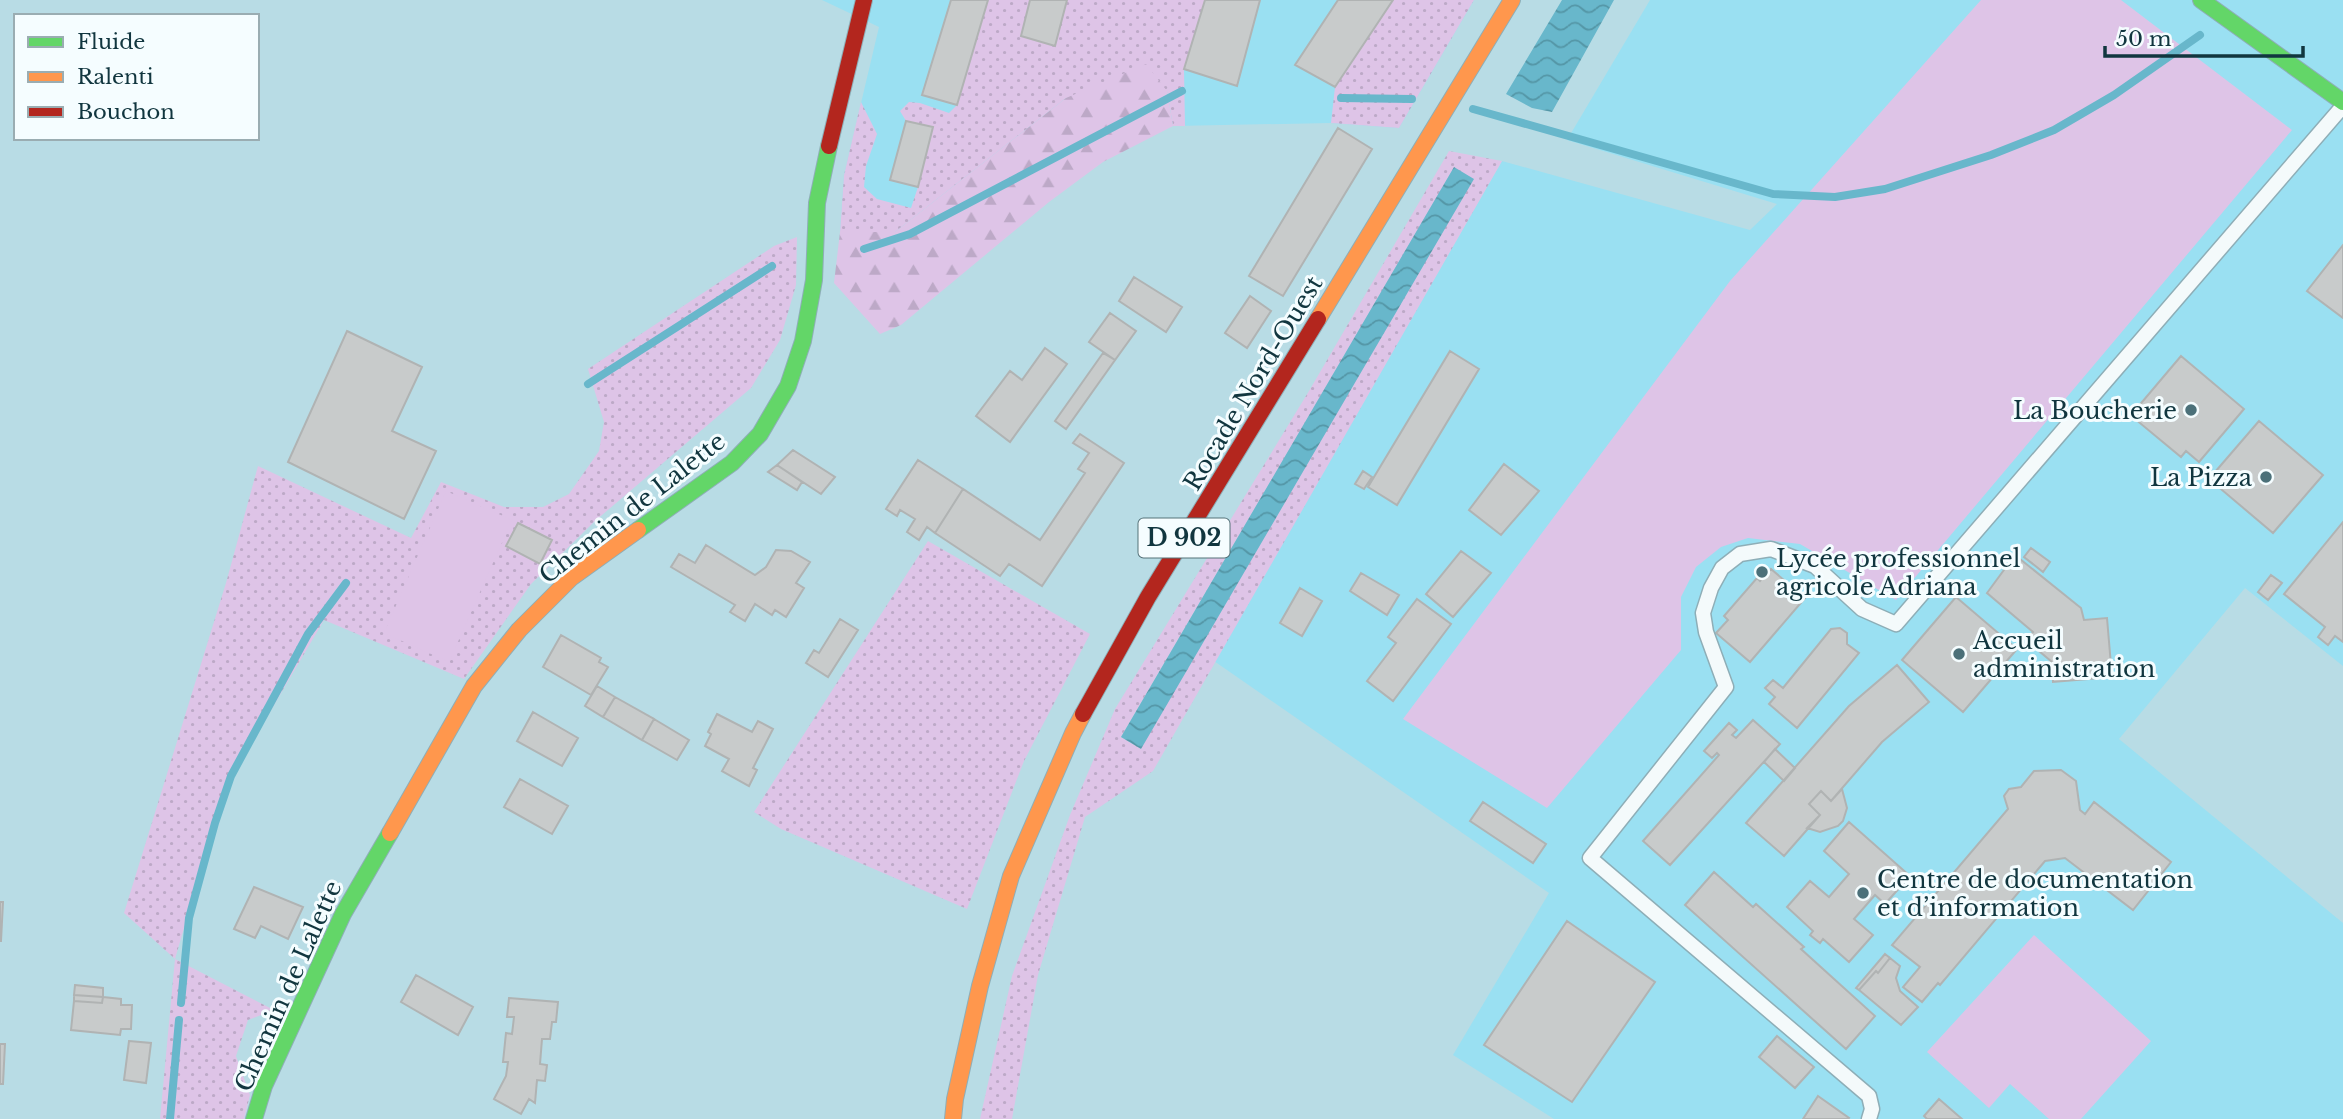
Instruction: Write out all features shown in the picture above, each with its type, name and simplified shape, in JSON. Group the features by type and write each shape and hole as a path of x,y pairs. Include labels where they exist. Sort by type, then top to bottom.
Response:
{"main road":[{"name":"Chemin de Lalette","path":"254,1119 264,1086 343,914 474,686 519,630 571,578 732,463 760,434 788,386 803,341 814,279 817,203 839,97 864,0"},
{"name":"Rocade Nord-Ouest","path":"953,1119 980,986 1012,876 1073,733 1148,597 1512,0"},
{"path":"2201,0 2343,104"}],"lane":[{"path":"1869,1119 1872,1109 1869,1096 1590,858 1726,687 1704,621 1703,613 1711,588 1722,568 1740,554 1771,549 1815,566 1862,609 1896,624 2343,104"}],"shaded area":[{"path":"822,0 1474,0 1399,128 1331,123 1173,126 1167,91 1066,98 895,232 840,232 844,175 879,27"},
{"name":"Lycée professionnel agricole Adriana","path":"1650,0 2343,0 2343,666 2245,588 2119,739 2343,923 2343,1119 1554,1119 1453,1055 1549,893 1214,661 1502,161 1750,230 1777,204 1567,140"}],"green space":[{"path":"988,0 1030,0 1021,36 1055,45 1067,0 1205,0 1184,69 1185,126 1173,126 1167,91 1066,98 895,232 840,232 844,175 861,102 877,134 866,166 864,187 877,199 911,208 933,127 906,121 900,111 909,102 949,113 957,105"},
{"path":"1393,0 1474,0 1399,128 1331,123 1335,87"},
{"path":"1981,0 2121,0 2292,130 1896,600 1800,544 1748,538 1721,547 1696,567 1681,597 1681,650 1547,808 1403,719 1730,281"},
{"path":"1146,64 1167,91 1173,126 1103,162 1049,202 901,325 880,334 834,283 840,232 895,232 1066,98"},
{"path":"1449,151 1502,161 1153,771 1085,817 1038,975 1012,1119 980,1119 1012,976 1070,815 1115,709 1309,391","holes":["1454,168 1473,179 1140,748 1121,737"]},
{"path":"797,237 796,285 780,340 751,388 595,521 531,584 464,679 324,620 224,790 175,959 124,913 226,583 258,466 411,538 441,482 504,507 543,507 569,494 599,451 604,422 588,369 774,246"},
{"path":"446,491 512,520 449,662 384,633"},
{"path":"928,541 1090,634 1024,761 967,909 781,829 754,812"},
{"path":"2034,935 2151,1041 2081,1119 2049,1119 2010,1084 1989,1108 1927,1052"},
{"path":"175,959 274,1010 248,1020 236,1056 250,1095 244,1119 160,1119"}],"water":[{"path":"1562,0 1614,0 1552,112 1532,108 1506,94"},
{"path":"1454,167 1474,179 1141,749 1121,737"}],"building":[{"path":"951,0 988,0 957,105 922,95"},
{"path":"1030,0 1067,0 1055,46 1021,36"},
{"path":"1205,0 1260,0 1237,86 1184,69"},
{"path":"1338,0 1393,0 1335,87 1295,65"},
{"path":"906,121 933,127 918,187 890,180"},
{"path":"1338,128 1372,149 1283,296 1249,276"},
{"path":"2343,245 2343,318 2307,291"},
{"path":"1134,277 1182,307 1166,332 1119,301"},
{"path":"1250,296 1271,311 1247,348 1225,333"},
{"path":"1110,313 1136,331 1115,360 1089,342"},
{"path":"347,331 422,367 392,431 436,451 404,519 288,462"},
{"path":"1045,348 1067,364 1010,442 976,416 1010,371 1022,380"},
{"path":"1450,351 1479,369 1397,505 1368,487"},
{"path":"1103,353 1115,360 1066,429 1055,421"},
{"name":"La Boucherie","path":"2181,356 2244,409 2199,462 2186,451 2181,457 2135,419 2141,412 2137,408"},
{"name":"La Pizza","path":"2259,421 2323,475 2273,533 2209,479"},
{"path":"1080,434 1124,463 1042,586 1009,564 1000,576 935,533 963,489 1040,540 1085,473 1078,469 1089,453 1073,443"},
{"path":"793,450 835,477 821,494 777,465"},
{"path":"918,460 963,489 935,533 927,527 919,540 907,532 915,519 900,510 897,516 886,509"},
{"path":"1504,464 1539,491 1501,535 1469,510"},
{"path":"777,465 802,482 797,490 768,472"},
{"path":"1363,471 1372,477 1364,489 1355,484"},
{"path":"2343,522 2343,642 2335,636 2328,645 2318,637 2325,627 2284,594"},
{"path":"518,523 552,540 540,564 506,546"},
{"path":"706,545 755,575 766,567 776,550 791,551 810,562 796,583 804,588 786,617 775,610 772,615 755,604 745,621 730,612 735,605 671,567 679,554 695,563"},
{"path":"2031,548 2050,562 2043,572 2024,557"},
{"path":"1461,551 1491,573 1453,617 1426,594"},
{"path":"2015,555 2081,608 2084,620 2107,618 2112,677 2053,682 2052,662 2026,640 2033,632 1987,593"},
{"path":"1771,569 1805,598 1750,662 1716,633 1728,620 1724,616 1757,578 1760,581"},
{"path":"1361,573 1399,595 1387,615 1350,591"},
{"path":"2271,575 2282,583 2268,600 2258,592"},
{"path":"1300,588 1322,601 1302,636 1280,623"},
{"name":"Accueil administration","path":"1956,597 2017,649 1963,712 1902,660"},
{"path":"1417,599 1451,624 1393,701 1367,681 1396,643 1388,637"},
{"path":"840,619 858,630 828,677 806,663 814,650 819,653"},
{"path":"1840,628 1847,633 1847,644 1859,653 1797,728 1769,704 1775,697 1765,688 1773,680 1783,688 1831,629"},
{"path":"561,635 601,658 599,662 608,667 591,695 543,667"},
{"path":"1897,665 1929,702 1882,742 1831,801 1821,791 1809,804 1820,815 1784,856 1746,823 1849,706"},
{"path":"597,686 615,697 603,717 585,706"},
{"path":"615,697 654,719 642,740 603,717"},
{"path":"533,712 578,738 562,766 517,741"},
{"path":"717,714 752,732 758,721 773,729 753,768 757,770 749,786 722,771 729,759 705,746 711,734 708,732"},
{"path":"654,719 689,740 677,760 642,740"},
{"path":"1753,720 1780,744 1670,865 1643,841 1719,755 1717,753 1712,758 1704,751 1729,723 1737,730 1732,735 1736,738"},
{"path":"1775,749 1795,768 1784,781 1764,762"},
{"path":"2061,770 2076,781 2080,810 2085,814 2094,802 2171,862 2133,910 2065,858 2045,861 1940,985 1938,983 1922,1002 1903,987 1920,967 1892,945 2008,809 2004,796 2009,789 2021,787 2034,771"},
{"path":"520,779 568,806 552,834 504,807"},
{"path":"1842,789 1847,808 1843,821 1838,826 1820,832 1807,828 1820,815 1809,804 1821,791 1831,801"},
{"path":"1483,802 1546,844 1533,863 1470,821"},
{"name":"Centre de documentation et d’information","path":"1849,822 1910,876 1885,904 1875,895 1854,919 1873,935 1849,962 1823,939 1820,943 1810,935 1813,931 1787,907 1810,881 1829,897 1849,874 1824,851"},
{"path":"1714,872 1753,907 1756,904 1875,1016 1846,1049 1685,905"},
{"path":"254,887 303,907 288,939 261,926 255,938 234,929"},
{"path":"0,902 3,902 1,941 0,941"},
{"path":"1567,921 1655,982 1572,1102 1484,1045"},
{"path":"1885,954 1890,958 1878,973 1876,971 1859,990 1856,988"},
{"path":"1890,958 1900,966 1896,978 1900,991 1918,1007 1901,1025 1859,990"},
{"path":"416,975 473,1007 458,1035 401,1002"},
{"path":"75,985 103,988 103,997 74,995"},
{"path":"74,995 103,997 102,1003 74,1001"},
{"path":"103,997 121,999 121,1005 132,1005 131,1029 121,1029 120,1035 71,1030 74,1001 102,1003"},
{"path":"509,998 558,1002 556,1022 552,1022 550,1039 542,1039 540,1064 547,1065 545,1081 537,1080 535,1103 529,1099 521,1114 494,1099 506,1076 508,1062 503,1062 506,1033 512,1034 514,1017 507,1017"},
{"path":"1777,1036 1814,1067 1795,1088 1759,1057"},
{"path":"129,1041 151,1043 146,1083 124,1080"},
{"path":"0,1044 5,1044 3,1084 0,1084"},
{"path":"1818,1096 1849,1118 1803,1119"},
{"path":"1939,1099 1962,1119 1927,1119 1924,1116"}],"waterway":[{"path":"1473,109 1773,194 1835,197 1885,189 1991,155 2054,130 2114,95 2200,35"},
{"path":"864,249 910,234 1182,91"},
{"path":"1341,98 1412,99"},
{"path":"588,384 772,266"},
{"path":"181,1003 189,918 231,776 308,634 346,583"},
{"path":"170,1119 179,1020"}],"traffic: fast":[{"path":"2201,0 2343,102"},
{"path":"638,530 732,463 760,434 788,386 803,341 814,280 817,203 829,146"},
{"path":"254,1119 264,1086 343,914 390,833"}],"traffic: slow":[{"path":"1318,319 1512,0"},
{"path":"390,833 474,686 519,630 571,578 638,530"},
{"path":"953,1119 980,986 1011,876 1083,714"}],"traffic: jam":[{"path":"829,146 864,0"},
{"path":"1083,714 1148,597 1318,319"}],"place":[{"name":"La Boucherie","path":"2191,410"},
{"name":"La Pizza","path":"2266,477"},
{"name":"Lycée professionnel agricole Adriana","path":"1762,572"},
{"name":"Accueil administration","path":"1959,654"},
{"name":"Centre de documentation et d’information","path":"1863,893"}]}
